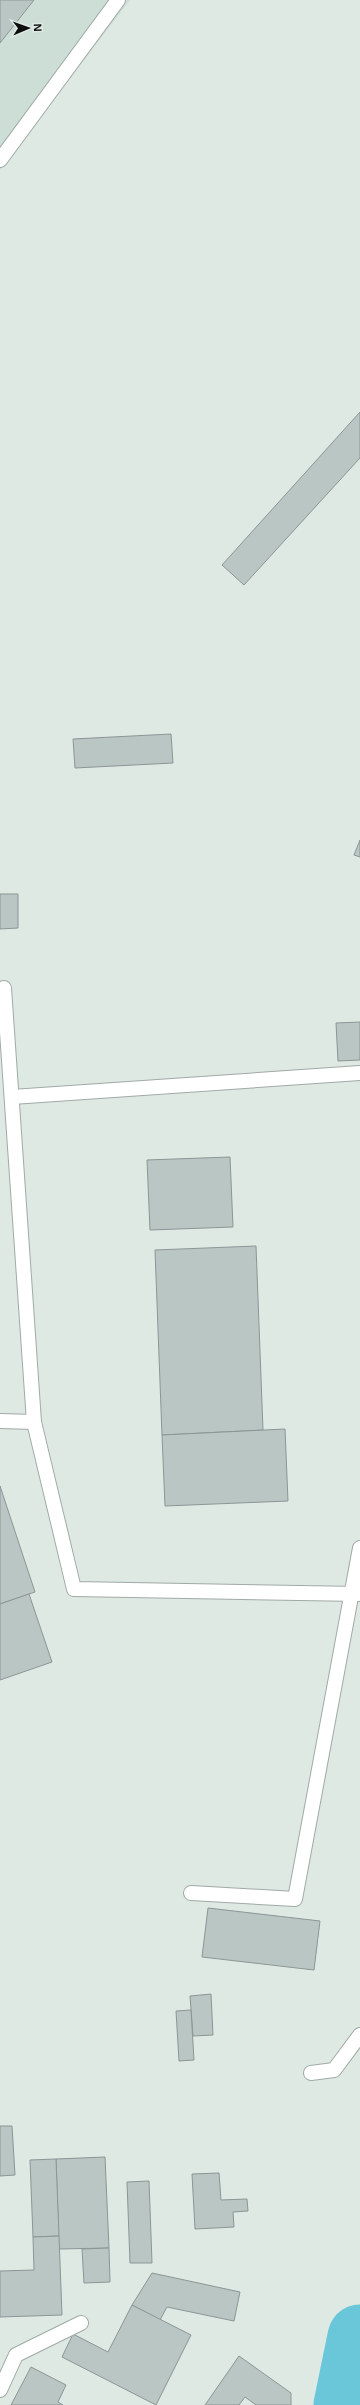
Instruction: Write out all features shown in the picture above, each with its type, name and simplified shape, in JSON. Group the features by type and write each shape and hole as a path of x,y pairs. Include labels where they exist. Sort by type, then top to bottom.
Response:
{"lane":[{"path":"0,160 118,0"},
{"path":"4,988 34,1422 74,1589 356,1593"},
{"path":"12,1097 360,1073"},
{"path":"0,1420 34,1422"},
{"path":"192,1893 295,1899 356,1593 360,1548"},
{"path":"312,2073 334,2070 360,2035"},
{"path":"0,2390 16,2355 81,2323"}],"shaded area":[{"path":"0,0 130,0 0,170"}],"building":[{"path":"0,0 34,0 0,43"},
{"path":"360,412 360,458 244,585 222,565"},
{"path":"171,734 173,763 75,768 73,739"},
{"path":"360,840 360,857 354,855"},
{"path":"0,894 18,894 18,928 0,929"},
{"path":"360,1022 360,1060 338,1061 336,1023"},
{"path":"230,1157 233,1227 150,1230 147,1160"},
{"path":"256,1246 263,1430 162,1435 155,1250"},
{"path":"285,1429 288,1501 165,1506 162,1435"},
{"path":"0,1486 35,1592 0,1604"},
{"path":"29,1594 52,1662 0,1680 0,1604"},
{"path":"208,1908 320,1921 314,1970 202,1957"},
{"path":"211,1994 213,2035 193,2036 190,1996"},
{"path":"191,2010 194,2060 179,2061 176,2011"},
{"path":"0,2126 12,2126 15,2175 0,2176"},
{"path":"105,2157 109,2248 59,2249 56,2159"},
{"path":"56,2159 59,2236 33,2237 30,2160"},
{"path":"219,2173 221,2200 247,2199 248,2211 233,2212 234,2227 195,2229 192,2174"},
{"path":"149,2181 152,2263 130,2263 127,2182"},
{"path":"59,2236 62,2315 0,2317 0,2271 34,2270 33,2237"},
{"path":"109,2248 110,2282 84,2283 82,2249"},
{"path":"152,2273 240,2292 234,2321 167,2307 160,2320 132,2305"},
{"path":"132,2305 191,2335 156,2405 62,2357 73,2334 108,2352"},
{"path":"239,2356 291,2393 291,2405 256,2405 245,2397 239,2405 205,2405"},
{"path":"31,2367 66,2385 58,2402 63,2405 11,2405"}],"waterway":[{"path":"346,2405 360,2337"}]}
